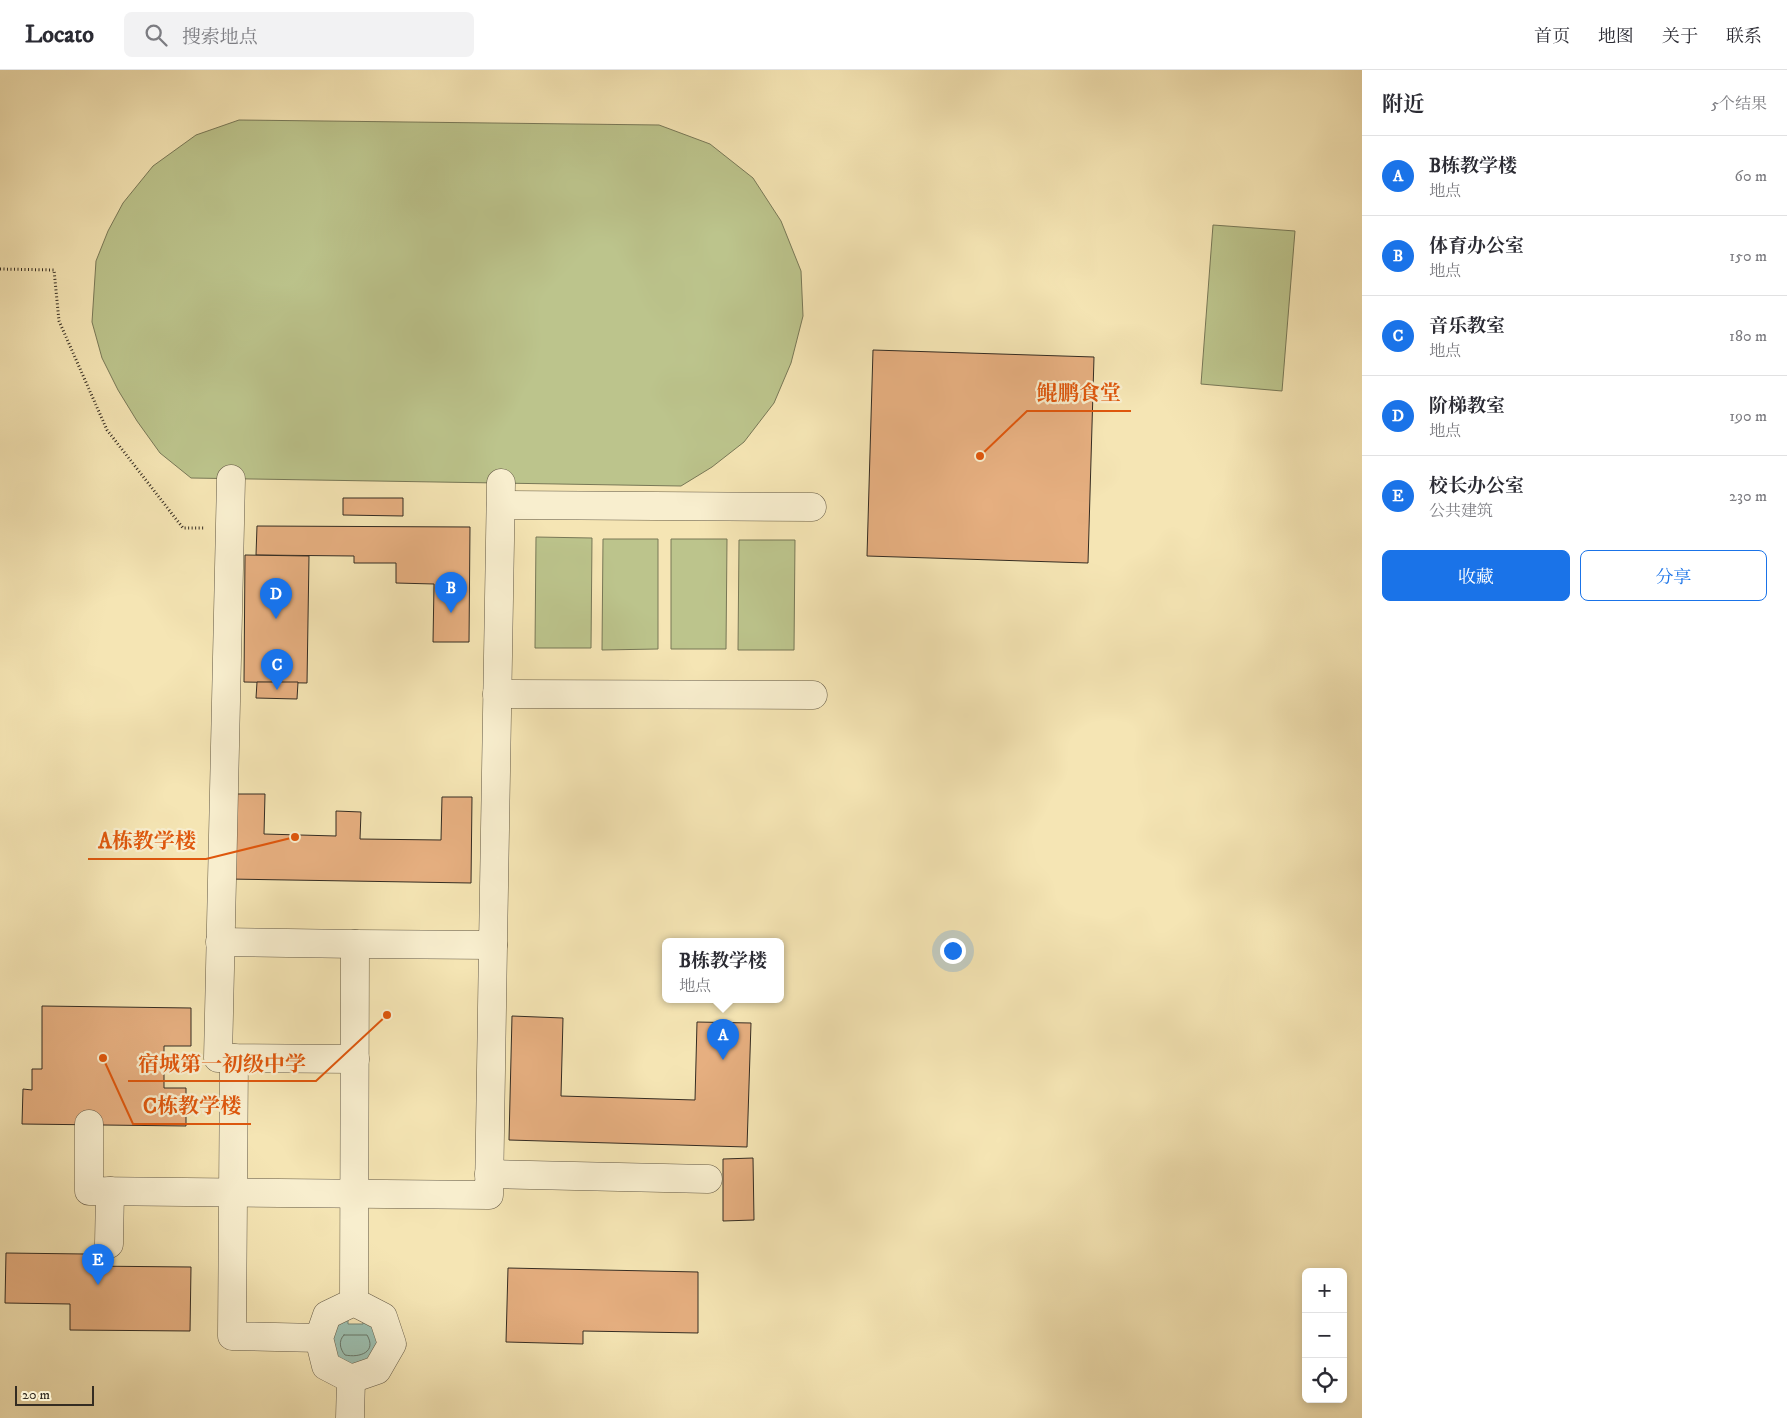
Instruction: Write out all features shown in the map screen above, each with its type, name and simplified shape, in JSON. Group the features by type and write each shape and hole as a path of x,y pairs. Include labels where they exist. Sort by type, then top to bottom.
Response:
{"street":[{"path":"231,479 218,1058 355,1059"},
{"path":"89,1124 89,1191 489,1195 501,494 812,507"},
{"path":"497,694 813,695"},
{"path":"220,942 493,945"},
{"path":"354,1302 355,944"},
{"path":"234,1058 232,1336 319,1338"},
{"path":"489,1174 708,1178"},
{"path":"109,1244 110,1191"},
{"path":"354,1302 383,1317 392,1344 377,1370 351,1379 326,1366 319,1338 328,1315 354,1302"},
{"path":"350,1418 351,1379"}],"path":[{"path":"0,269 54,270 59,321 107,430 183,528 229,528"}],"green space":[{"path":"239,120 659,125 710,144 753,178 781,221 801,271 803,316 791,363 774,403 744,442 712,467 681,486 191,478 160,453 118,390 102,358 92,322 96,261 108,231 123,203 153,166 196,135"},
{"path":"1213,225 1295,231 1282,391 1201,384"},
{"path":"536,537 592,538 591,648 535,648"},
{"path":"603,539 658,539 658,649 602,650"},
{"path":"671,539 727,539 726,649 671,649"},
{"path":"739,540 795,540 794,650 738,650"}],"water":[{"path":"348,1317 348,1324 363,1324 363,1317 376,1326 381,1350 355,1369 329,1351 333,1328"}],"building":[{"path":"873,350 1094,357 1088,563 867,556"},
{"path":"343,498 403,498 403,516 343,515"},
{"path":"257,526 470,527 469,642 433,642 434,584 396,583 396,563 354,563 354,556 256,555"},
{"path":"245,555 309,556 307,683 244,682"},
{"path":"257,682 298,682 297,699 256,698"},
{"path":"230,794 265,794 264,834 336,836 336,811 361,812 360,839 441,840 442,797 472,797 471,883 228,879"},
{"path":"42,1006 191,1008 191,1046 164,1046 164,1088 186,1088 186,1126 22,1124 23,1089 32,1090 32,1069 42,1069"},
{"path":"512,1016 563,1018 561,1096 695,1100 697,1022 751,1023 747,1147 509,1140"},
{"path":"753,1158 754,1220 723,1221 723,1159"},
{"path":"6,1253 85,1254 85,1266 191,1267 190,1331 70,1330 70,1304 5,1303"},
{"path":"508,1268 698,1272 698,1333 583,1331 583,1344 506,1342"}],"place":[{"name":"鲲鹏食堂","path":"980,456"},
{"name":"体育办公室","path":"451,613"},
{"name":"阶梯教室","path":"276,619"},
{"name":"音乐教室","path":"277,690"},
{"name":"A栋教学楼","path":"295,837"},
{"name":"宿城第一初级中学","path":"387,1015"},
{"name":"C栋教学楼","path":"103,1058"},
{"name":"B栋教学楼","path":"723,1060"},
{"name":"校长办公室","path":"98,1285"}]}
